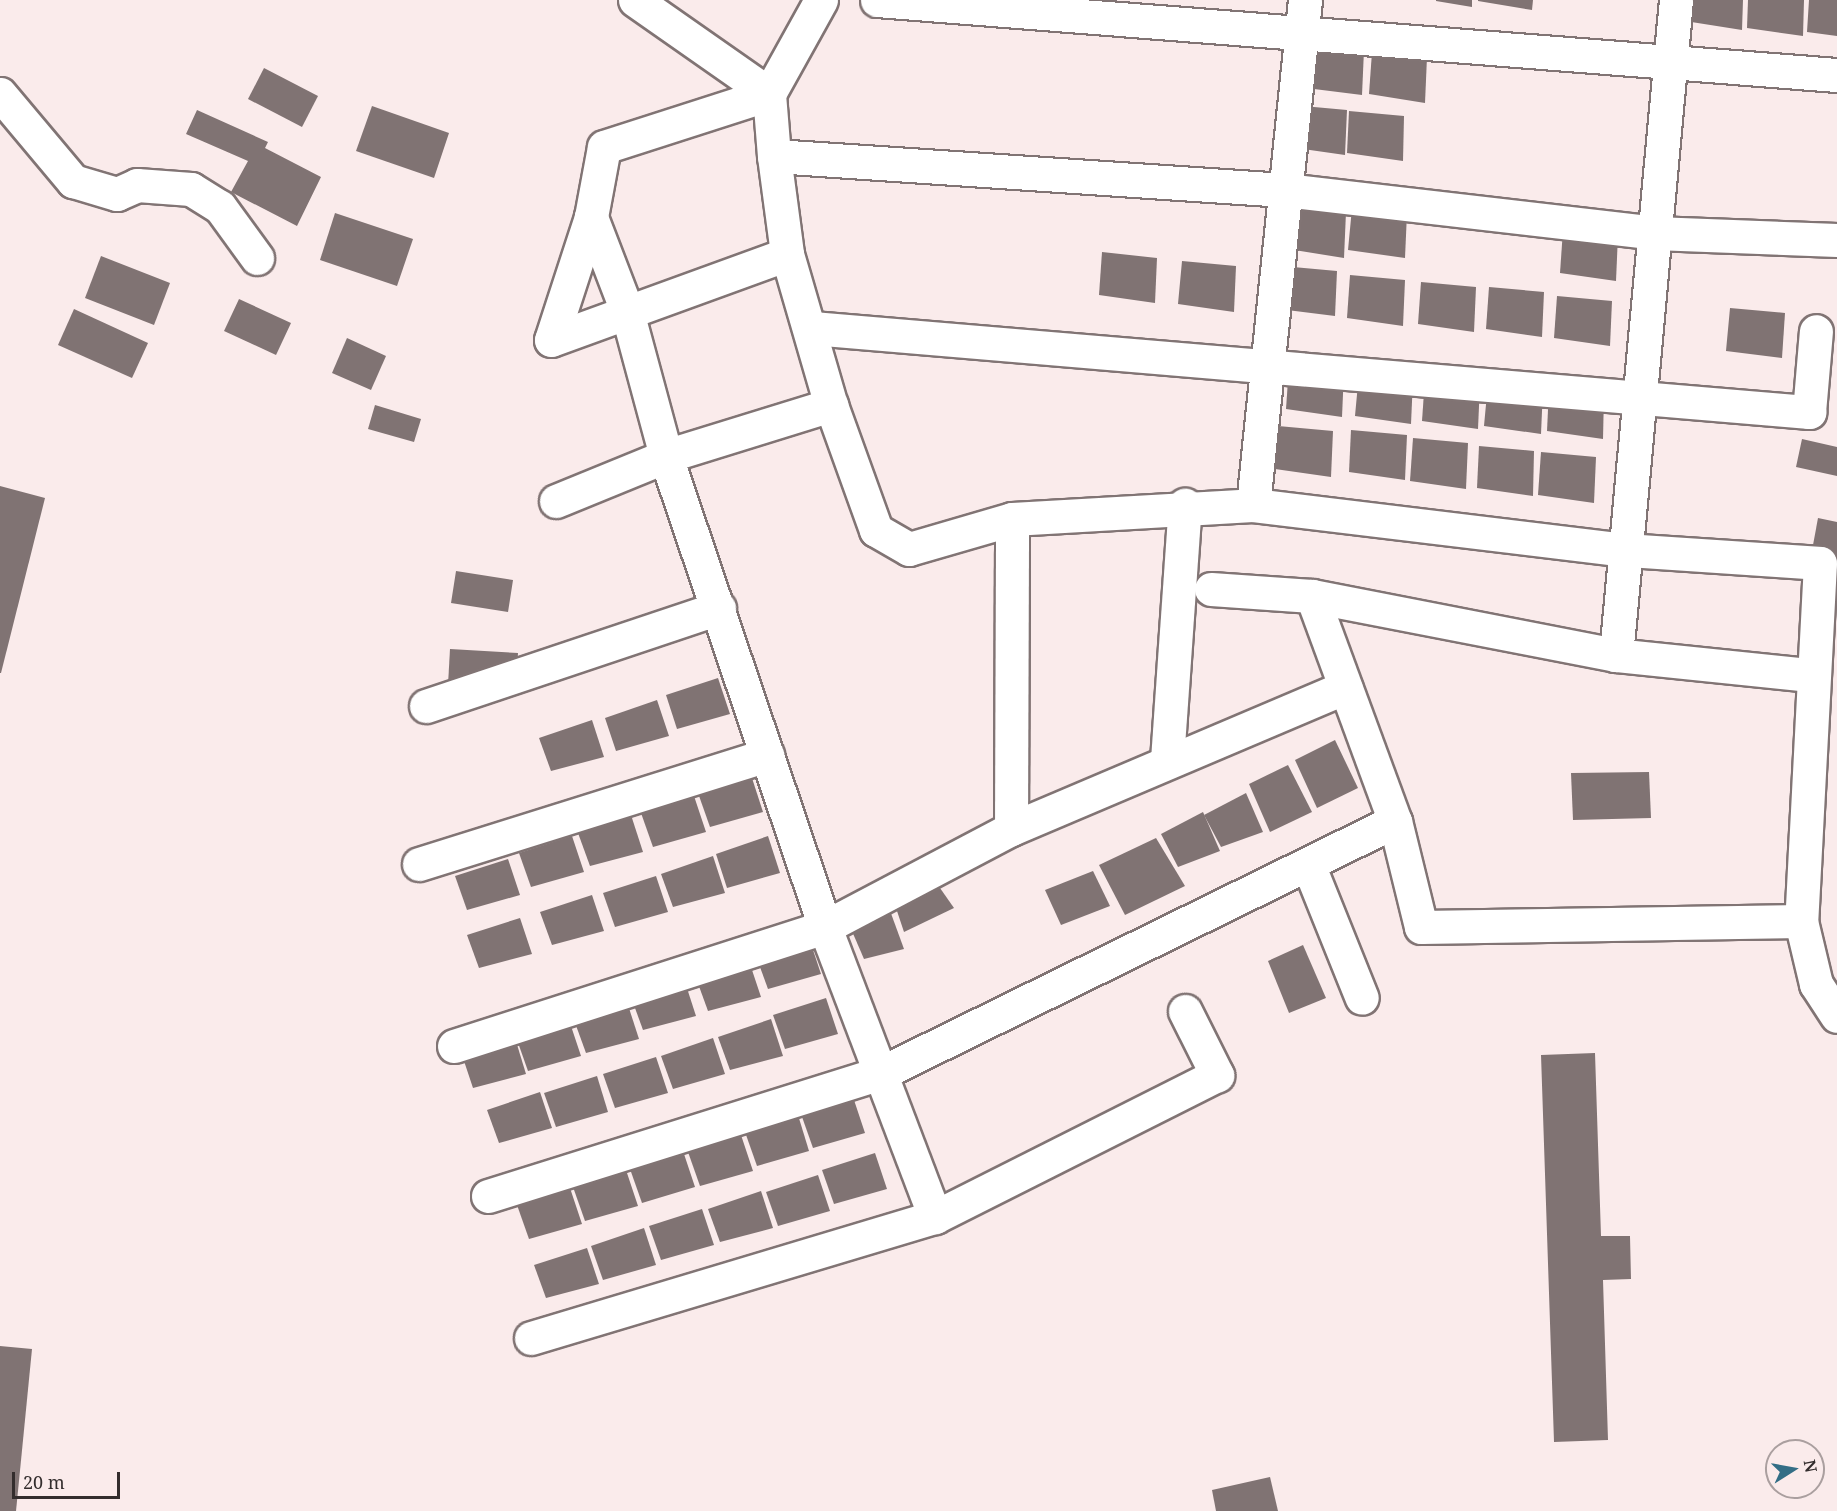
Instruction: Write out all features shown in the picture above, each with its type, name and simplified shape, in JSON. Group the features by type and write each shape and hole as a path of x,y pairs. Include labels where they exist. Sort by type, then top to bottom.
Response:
{"street":[{"path":"636,0 770,94"},
{"path":"821,0 770,94 774,156 787,254 812,328 831,405 876,530 909,549 1012,519 1185,505 1253,505 1626,550 1820,563 1811,675 1801,921 1816,984 1837,1016"},
{"path":"877,0 1670,59 1837,75"},
{"path":"1253,505 1305,0"},
{"path":"1616,655 1676,0"},
{"path":"0,94 53,163 74,181 117,194 137,185 191,189 220,207 257,258"},
{"path":"770,94 604,147 591,217 551,340 787,254"},
{"path":"774,156 1285,190 1654,233 1837,240"},
{"path":"591,217 627,311 666,456 825,927 883,1072 935,1217"},
{"path":"812,328 1267,369 1809,412 1816,331"},
{"path":"556,501 666,456 831,405"},
{"path":"1167,759 1185,505"},
{"path":"1011,829 1012,519"},
{"path":"1211,589 1312,596 1616,655 1811,675"},
{"path":"1312,596 1395,821 1421,927 1801,921"},
{"path":"426,706 719,608"},
{"path":"454,1046 825,927 1011,829 1167,759 1346,687"},
{"path":"419,864 767,755"},
{"path":"488,1196 883,1072 1395,821"},
{"path":"1308,864 1362,998"},
{"path":"531,1338 935,1217 1217,1075 1185,1011"}],"building":[{"path":"1472,0 1472,7 1436,1"},
{"path":"1478,0 1533,0 1532,10"},
{"path":"1687,0 1743,0 1742,30 1685,21"},
{"path":"1748,0 1804,0 1803,36 1747,28"},
{"path":"1809,0 1837,0 1837,36 1807,32"},
{"path":"1309,45 1364,50 1362,95 1306,88"},
{"path":"1372,52 1427,57 1425,103 1369,94"},
{"path":"264,68 318,96 302,127 248,99"},
{"path":"1292,105 1347,110 1345,155 1289,147"},
{"path":"372,106 449,133 434,178 356,151"},
{"path":"197,110 268,142 265,148 321,177 297,226 231,192 248,161 186,134"},
{"path":"1349,111 1404,116 1403,161 1347,153"},
{"path":"1292,206 1346,212 1344,258 1288,249"},
{"path":"1352,208 1407,213 1405,258 1348,250"},
{"path":"335,213 413,239 397,286 320,260"},
{"path":"1563,230 1618,235 1616,281 1560,273"},
{"path":"1102,252 1157,258 1155,303 1099,295"},
{"path":"101,256 170,283 154,325 85,298"},
{"path":"1182,261 1236,266 1234,312 1178,304"},
{"path":"1282,266 1337,271 1335,316 1279,309"},
{"path":"1350,275 1405,280 1403,326 1347,318"},
{"path":"1421,282 1476,287 1474,332 1418,324"},
{"path":"1489,287 1544,292 1542,337 1486,329"},
{"path":"1557,296 1612,301 1610,346 1554,338"},
{"path":"239,299 291,323 276,355 224,331"},
{"path":"1730,308 1785,313 1782,358 1726,351"},
{"path":"74,309 148,343 132,378 58,345"},
{"path":"347,338 386,356 371,390 332,373"},
{"path":"1289,366 1344,371 1342,417 1286,409"},
{"path":"1359,373 1413,379 1411,424 1355,416"},
{"path":"1425,378 1480,383 1478,429 1422,421"},
{"path":"1488,383 1543,388 1541,434 1484,426"},
{"path":"1549,389 1604,394 1603,439 1547,431"},
{"path":"375,405 421,419 414,442 368,429"},
{"path":"1278,426 1333,431 1331,477 1275,469"},
{"path":"1351,430 1407,435 1405,480 1349,472"},
{"path":"1413,438 1468,443 1466,489 1410,481"},
{"path":"1802,439 1837,447 1837,476 1796,467"},
{"path":"1479,446 1534,451 1533,496 1477,488"},
{"path":"1541,452 1596,457 1594,503 1538,495"},
{"path":"0,486 45,498 1,673 0,673"},
{"path":"1818,518 1837,522 1837,561 1811,556"},
{"path":"456,571 513,580 508,612 451,603"},
{"path":"450,649 518,653 516,689 448,685"},
{"path":"718,678 730,714 677,729 666,695"},
{"path":"657,700 669,736 616,751 605,718"},
{"path":"592,720 604,757 551,771 539,738"},
{"path":"1335,740 1358,788 1317,808 1295,760"},
{"path":"1288,765 1312,812 1270,832 1249,784"},
{"path":"1649,772 1651,818 1573,820 1571,773"},
{"path":"751,775 763,812 710,827 698,793"},
{"path":"1246,793 1263,832 1221,847 1204,815"},
{"path":"694,796 706,832 653,847 641,813"},
{"path":"1203,812 1220,851 1178,867 1161,834"},
{"path":"631,815 643,852 590,866 578,833"},
{"path":"572,836 584,872 531,887 519,853"},
{"path":"768,836 780,873 727,888 716,854"},
{"path":"1156,838 1185,886 1125,915 1099,865"},
{"path":"713,856 725,893 673,907 661,874"},
{"path":"508,859 520,895 467,910 455,876"},
{"path":"1093,871 1110,906 1061,925 1045,890"},
{"path":"656,876 668,912 615,927 603,893"},
{"path":"933,878 954,908 904,932 892,896"},
{"path":"592,895 604,931 552,945 540,912"},
{"path":"885,897 904,949 864,959 845,915"},
{"path":"520,918 532,954 479,968 467,935"},
{"path":"809,938 821,974 768,989 756,956"},
{"path":"1303,945 1326,998 1289,1013 1268,961"},
{"path":"749,961 761,997 708,1011 696,978"},
{"path":"684,979 696,1016 643,1030 631,997"},
{"path":"826,998 838,1034 785,1049 773,1015"},
{"path":"627,1002 639,1039 586,1053 574,1020"},
{"path":"771,1019 783,1056 730,1070 718,1037"},
{"path":"569,1020 581,1056 528,1071 516,1037"},
{"path":"515,1038 526,1074 473,1088 462,1055"},
{"path":"713,1038 725,1074 673,1089 661,1056"},
{"path":"1595,1053 1601,1236 1630,1236 1631,1279 1603,1280 1608,1440 1554,1442 1541,1055"},
{"path":"656,1057 668,1093 615,1108 603,1074"},
{"path":"597,1076 608,1112 556,1127 544,1093"},
{"path":"540,1092 552,1128 499,1143 487,1110"},
{"path":"853,1097 865,1133 813,1148 801,1114"},
{"path":"798,1115 809,1151 757,1166 745,1132"},
{"path":"741,1135 753,1171 700,1186 688,1152"},
{"path":"683,1151 695,1187 642,1203 630,1169"},
{"path":"875,1153 887,1189 834,1204 822,1170"},
{"path":"626,1170 638,1206 585,1221 573,1187"},
{"path":"818,1175 830,1211 778,1226 766,1192"},
{"path":"570,1188 582,1224 529,1239 517,1205"},
{"path":"761,1191 773,1228 720,1242 708,1209"},
{"path":"702,1209 714,1245 661,1260 649,1226"},
{"path":"644,1228 656,1265 603,1280 591,1246"},
{"path":"587,1248 599,1284 546,1298 534,1265"},
{"path":"0,1346 32,1349 16,1511 0,1511"},
{"path":"1270,1477 1278,1511 1216,1511 1212,1490"}]}
